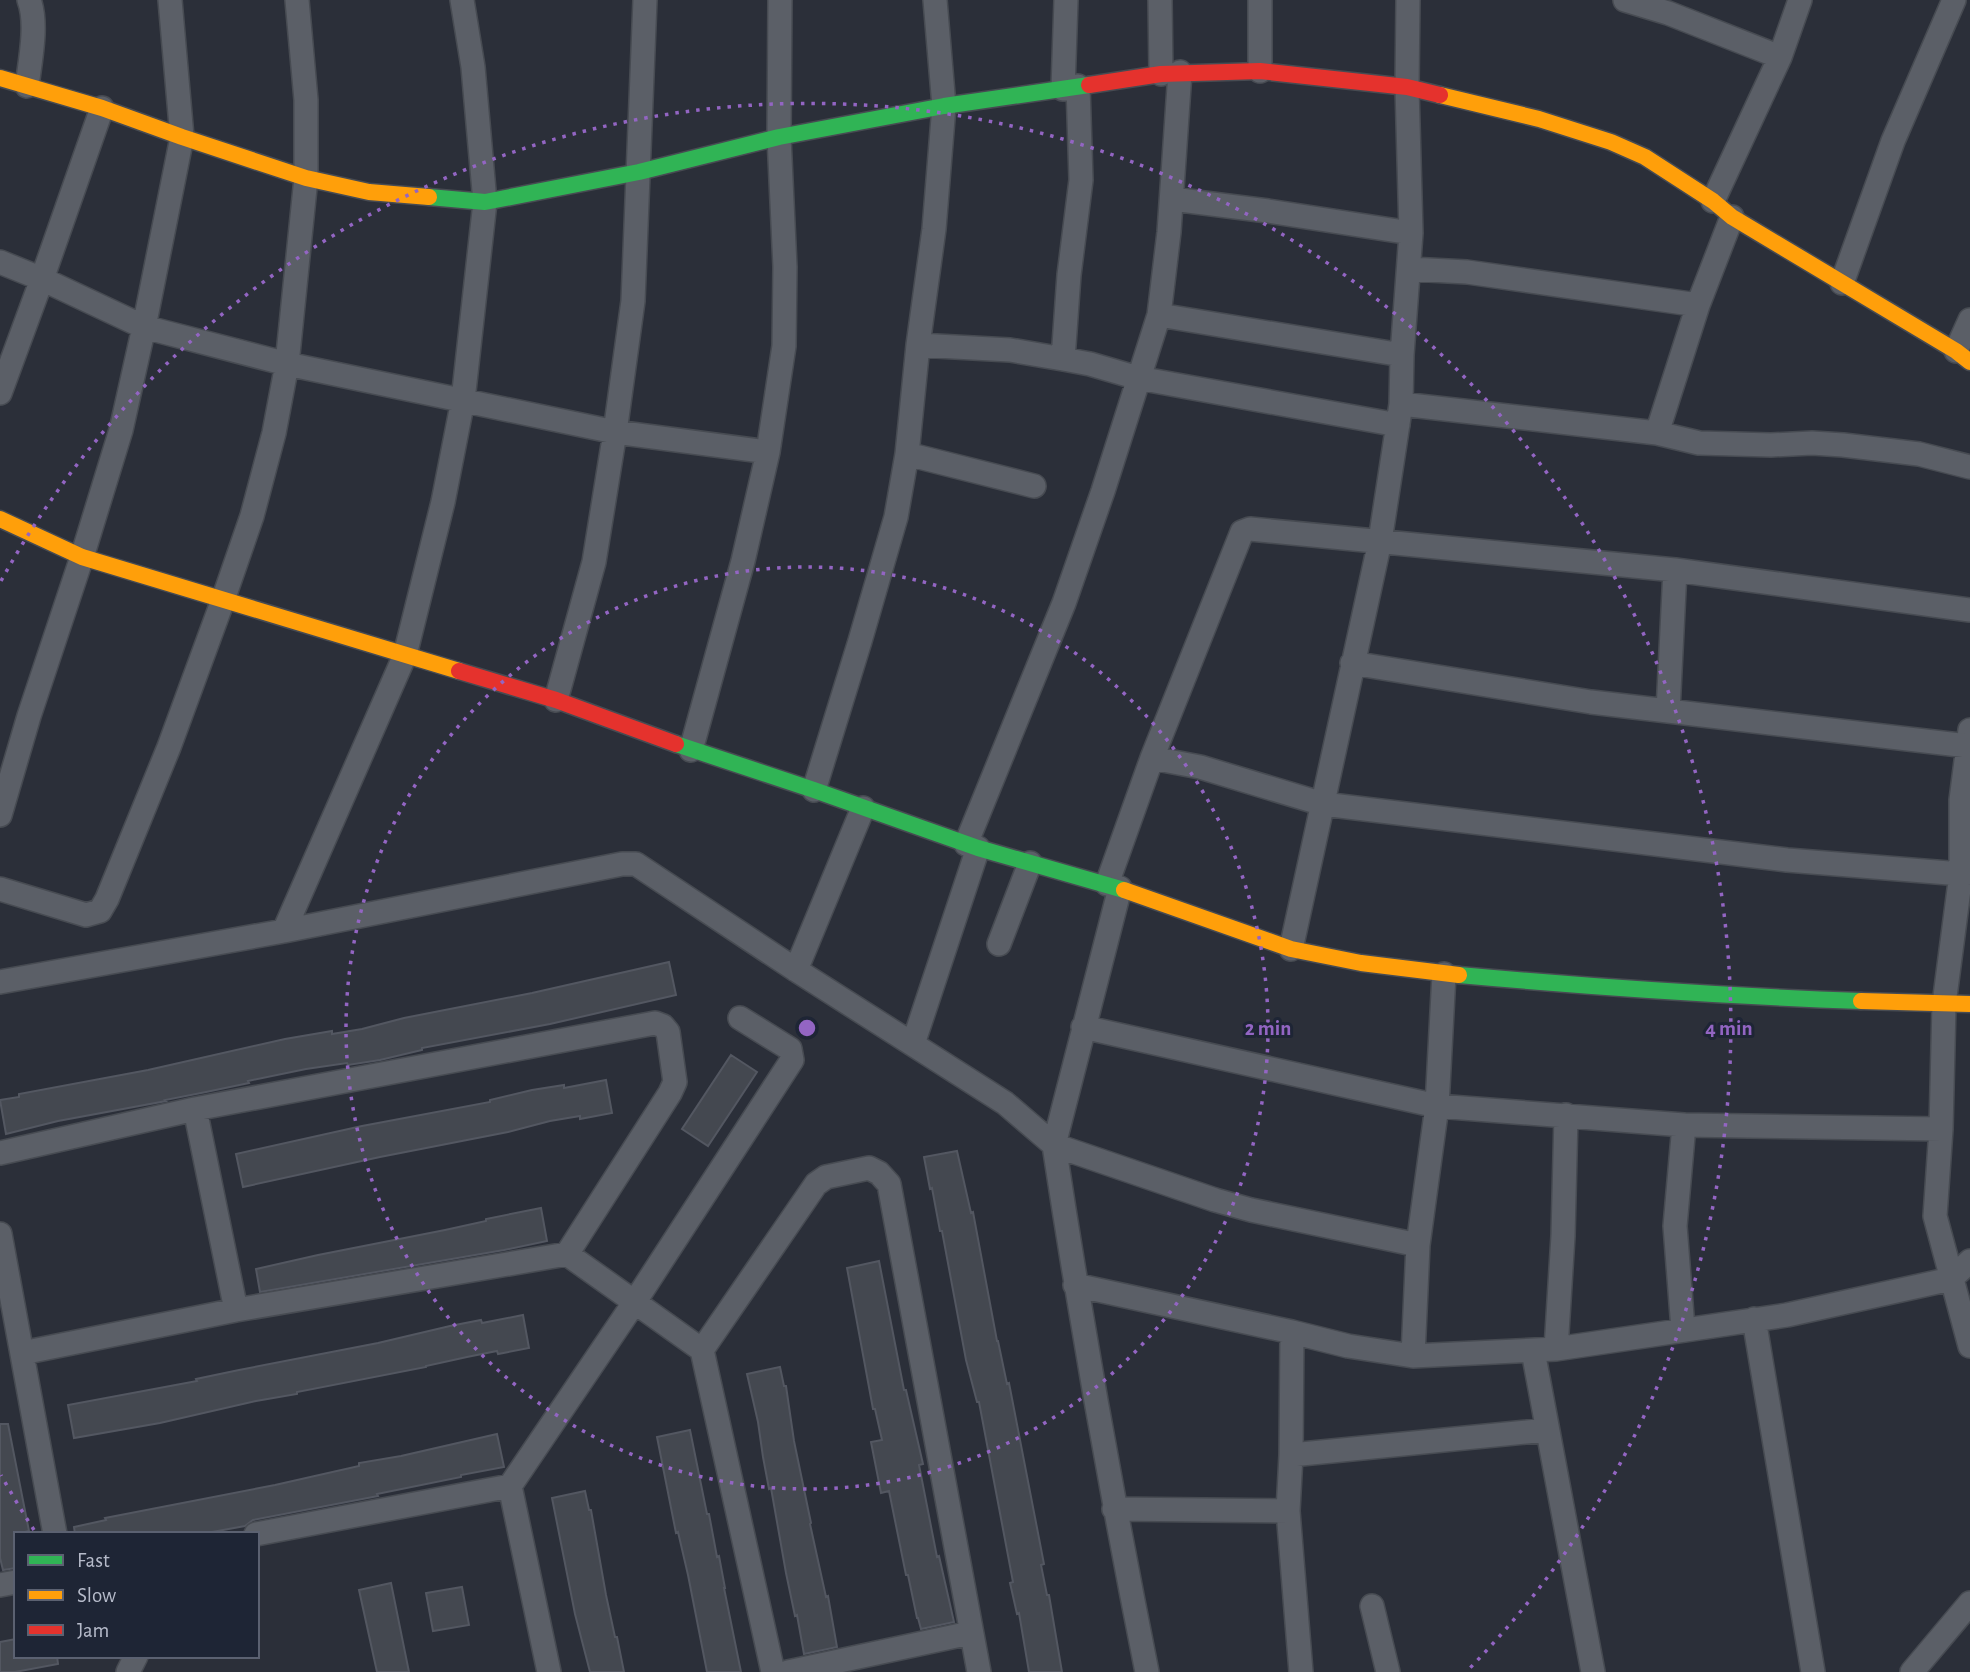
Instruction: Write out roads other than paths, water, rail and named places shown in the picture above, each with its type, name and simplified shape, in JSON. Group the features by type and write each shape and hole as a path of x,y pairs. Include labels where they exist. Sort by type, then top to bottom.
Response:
{"street":[{"path":"27,86 33,27 29,0"},
{"path":"0,815 121,430 144,327 182,137 170,0"},
{"path":"0,890 86,915 100,911 169,747 252,516 274,433 287,365 306,178 306,100 297,0"},
{"path":"284,931 405,655 443,502 463,400 485,202 473,67 462,0"},
{"path":"556,700 594,562 633,301 645,0"},
{"path":"691,750 743,561 768,452 784,346 785,267 779,137 780,0"},
{"path":"814,790 895,517 907,454 934,229 944,106 935,0"},
{"path":"1063,359 1069,275 1081,180 1071,87 1066,0"},
{"path":"913,1044 972,846 1103,491 1159,315 1172,200 1170,73 1160,0"},
{"path":"1260,0 1260,71"},
{"path":"1291,949 1380,541 1400,414 1411,233 1407,87 1408,0"},
{"path":"1625,0 1668,13 1780,57"},
{"path":"1713,201 1780,57 1800,0"},
{"path":"1842,283 1893,141 1954,0"},
{"path":"0,78 102,108 306,178 369,192 485,202 639,172 779,137 944,106 1170,73 1260,71 1407,87 1539,119 1611,142 1645,157 1732,216 1963,357 1970,320"},
{"path":"0,393 102,108"},
{"path":"1172,200 1268,211 1411,233"},
{"path":"1657,433 1698,305 1732,216"},
{"path":"0,262 144,327 287,365 615,432 768,452"},
{"path":"1410,269 1467,272 1698,305"},
{"path":"1159,315 1402,355"},
{"path":"918,345 1010,350 1090,364 1138,378 1400,414 1657,433 1699,443 1843,445 1919,454 1970,467"},
{"path":"907,454 1034,486"},
{"path":"0,519 82,557 556,700 691,750 972,846 1114,886 1291,949 1361,963 1444,974 1590,987 1752,997 1970,1004"},
{"path":"1147,1672 1114,1509 1054,1145 1114,886 1152,758 1242,532 1250,529 1675,570 1970,610"},
{"path":"1668,711 1675,570"},
{"path":"1353,663 1591,702 1969,738 1961,800 1966,873 1944,1004 1941,1129 1935,1216 1970,1346"},
{"path":"1152,758 1200,767 1323,804 1787,860 1966,873"},
{"path":"796,970 863,808"},
{"path":"999,944 1030,863"},
{"path":"0,982 284,931 622,864 636,864 1004,1103 1054,1145 1251,1210 1418,1245"},
{"path":"1413,1356 1418,1245 1437,1106 1444,974"},
{"path":"259,1533 510,1486 634,1303 792,1060 790,1049 740,1017"},
{"path":"0,1153 195,1110 655,1023 663,1026 667,1032 675,1082 567,1254"},
{"path":"1083,1027 1437,1106 1684,1125 1941,1129"},
{"path":"195,1110 236,1310"},
{"path":"1566,1115 1563,1236 1544,1350 1547,1430 1593,1672"},
{"path":"1683,1329 1675,1226 1684,1125"},
{"path":"702,1350 816,1184 826,1177 869,1168 879,1173 888,1184 979,1672"},
{"path":"0,1234 55,1532"},
{"path":"22,1353 236,1310 567,1254 702,1350 773,1672"},
{"path":"1075,1285 1348,1346 1413,1356 1544,1350 1787,1315 1951,1279 1970,1261"},
{"path":"1754,1319 1814,1672"},
{"path":"1292,1332 1288,1511 1301,1672"},
{"path":"1291,1455 1547,1430"},
{"path":"510,1486 549,1672"},
{"path":"1114,1509 1288,1511"},
{"path":"1912,1672 1970,1603"},
{"path":"1372,1606 1388,1672"},
{"path":"788,1672 970,1633"}]}
